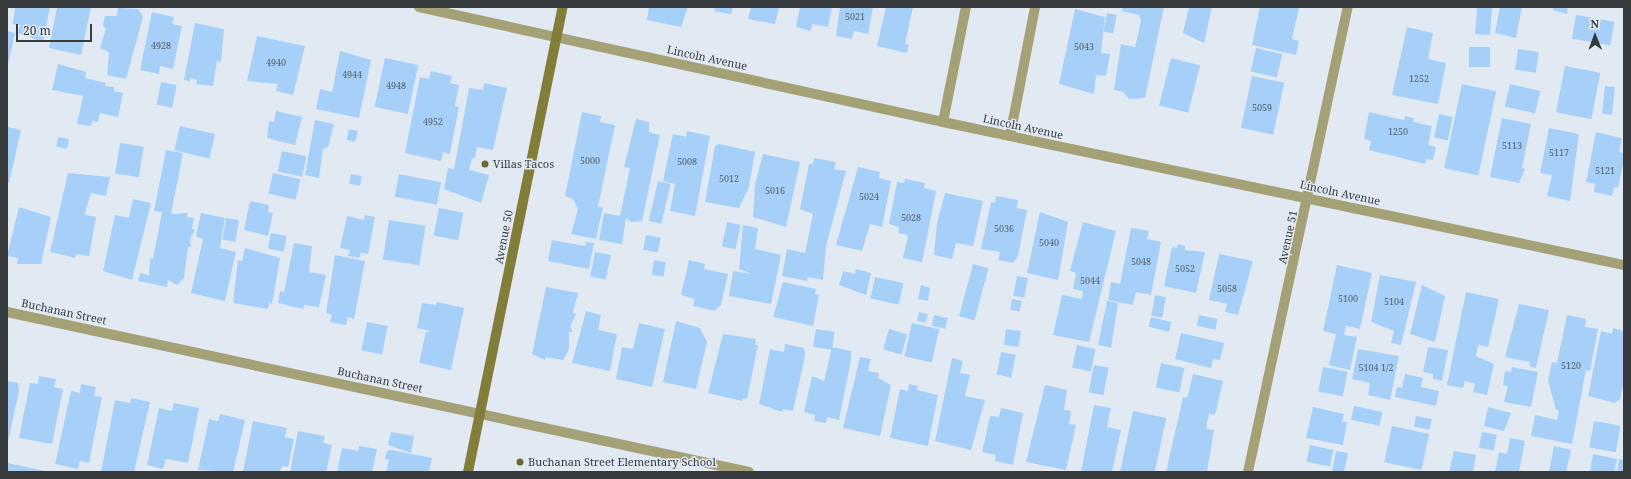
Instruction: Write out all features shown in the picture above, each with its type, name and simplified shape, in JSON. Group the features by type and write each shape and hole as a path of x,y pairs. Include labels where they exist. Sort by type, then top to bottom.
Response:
{"street":[{"name":"Lincoln Avenue","path":"419,7 943,122 1624,265"},
{"name":"Avenue 50","path":"468,472 563,7"},
{"path":"943,122 966,7"},
{"path":"1010,136 1035,7"},
{"name":"Avenue 51","path":"1248,472 1309,199 1348,7"},
{"name":"Buchanan Street","path":"7,312 749,472"}],"building":[{"path":"15,7 50,7 43,42 18,33 20,25 13,24"},
{"path":"57,7 91,7 81,55 49,48"},
{"path":"649,7 688,7 681,27 647,20"},
{"path":"715,7 733,7 731,14 714,11"},
{"path":"751,7 779,7 775,24 748,19"},
{"path":"800,7 832,7 828,27 812,24 811,31 796,27"},
{"path":"840,7 873,7 868,34 854,31 852,39 836,36"},
{"path":"886,7 913,7 905,44 909,45 907,53 877,46"},
{"path":"1123,7 1164,7 1145,98 1129,99 1123,92 1114,90 1121,44 1135,47 1141,21 1139,15 1122,11"},
{"path":"1189,7 1212,7 1204,43 1183,33"},
{"path":"1260,7 1299,8 1292,39 1299,41 1296,55 1252,45"},
{"path":"1477,7 1492,8 1490,35 1475,34"},
{"path":"1500,7 1522,7 1516,38 1495,33"},
{"path":"1554,7 1568,7 1567,14 1553,10"},
{"path":"118,8 138,9 143,17 126,79 107,75 109,52 100,48 106,28 103,26 105,16 117,16"},
{"path":"1075,9 1105,17 1101,53 1110,54 1106,76 1096,75 1094,94 1059,84"},
{"path":"152,12 174,17 172,24 182,26 173,69 160,66 159,74 140,70"},
{"path":"1107,13 1117,15 1113,34 1103,32"},
{"path":"1576,15 1614,22 1610,45 1572,39"},
{"path":"195,23 224,29 221,62 217,61 213,86 196,84 197,80 190,78 190,82 184,80"},
{"path":"1407,27 1433,33 1428,59 1446,63 1438,104 1392,95"},
{"path":"7,31 15,33 8,65 7,65"},
{"path":"257,36 305,46 293,95 276,91 278,84 247,81"},
{"path":"1469,47 1490,47 1490,67 1469,67"},
{"path":"1256,48 1282,54 1277,77 1251,71"},
{"path":"1518,49 1539,52 1536,73 1515,70"},
{"path":"340,51 371,60 359,118 316,109 320,89 332,92"},
{"path":"385,58 418,65 408,114 375,107"},
{"path":"1171,58 1200,65 1188,113 1159,106"},
{"path":"58,64 86,72 85,78 106,83 105,86 114,87 114,91 123,93 118,117 100,113 98,122 92,121 91,126 77,124 83,96 52,90"},
{"path":"1565,66 1600,73 1591,119 1556,112"},
{"path":"431,71 452,76 450,83 459,85 455,106 459,107 450,154 443,152 441,161 405,153 420,77 429,79"},
{"path":"1252,76 1284,83 1273,135 1241,128"},
{"path":"161,82 177,85 172,108 157,105"},
{"path":"484,83 507,88 493,150 477,147 475,158 472,158 469,170 489,175 481,203 444,189 448,168 454,169 469,88 483,90"},
{"path":"1462,84 1496,91 1478,175 1444,168"},
{"path":"1510,84 1540,91 1535,113 1505,106"},
{"path":"1605,86 1615,87 1612,115 1602,114"},
{"path":"276,111 302,117 295,145 267,138 269,121 274,122"},
{"path":"582,112 601,116 600,122 615,125 598,207 603,208 596,239 571,234 578,209 573,199 565,196"},
{"path":"1369,112 1404,120 1405,116 1414,118 1413,122 1432,126 1428,145 1436,147 1433,160 1426,159 1425,164 1369,150 1371,141 1364,139"},
{"path":"1439,114 1453,117 1448,140 1434,137"},
{"path":"1502,118 1531,124 1522,168 1525,169 1519,183 1490,177"},
{"path":"636,119 649,122 649,132 660,135 642,221 631,222 626,218 622,244 599,240 604,213 620,216 630,168 624,167"},
{"path":"315,120 334,124 328,147 323,149 319,178 305,175"},
{"path":"180,126 215,134 209,158 174,150"},
{"path":"7,127 21,130 9,183 7,183"},
{"path":"1549,128 1579,134 1570,201 1547,196 1552,175 1540,173"},
{"path":"349,129 358,131 355,142 347,140"},
{"path":"687,131 710,136 695,216 670,211 675,184 663,181 673,134 686,137"},
{"path":"1596,132 1622,138 1619,152 1624,153 1624,159 1618,188 1614,187 1612,196 1594,192 1595,184 1586,182"},
{"path":"58,137 69,139 67,149 56,147"},
{"path":"120,143 144,147 139,177 115,174"},
{"path":"719,144 755,152 749,187 739,208 705,202 715,146"},
{"path":"166,150 183,153 171,214 188,213 187,217 194,218 192,229 195,230 190,239 191,247 188,247 184,278 177,285 168,280 167,287 138,281 140,273 149,275 150,258 153,259 162,212 154,211"},
{"path":"282,151 306,156 302,177 278,172"},
{"path":"763,154 800,162 786,227 753,217 755,184"},
{"path":"814,158 836,162 834,169 846,171 826,246 823,280 808,277 807,281 782,276 787,249 805,253 813,214 800,209 809,164 813,164"},
{"path":"858,167 880,172 879,178 891,181 882,227 870,224 862,251 836,245"},
{"path":"68,173 110,177 106,196 91,193 86,209 85,215 96,217 89,256 76,254 75,258 50,252"},
{"path":"273,173 300,179 296,200 268,193"},
{"path":"351,174 362,176 360,186 349,184"},
{"path":"399,174 441,182 437,205 395,197"},
{"path":"905,179 925,183 924,188 936,191 922,262 903,258 908,235 898,233 899,227 889,224 897,182 904,183"},
{"path":"658,181 671,184 661,224 649,221"},
{"path":"945,193 983,201 973,246 956,243 952,259 934,255 937,223"},
{"path":"996,196 1018,200 1017,208 1027,210 1018,256 1013,263 998,260 1000,252 981,249 991,202 995,203"},
{"path":"133,199 151,203 132,280 103,271 115,215 129,218"},
{"path":"250,201 269,205 268,212 273,213 268,236 244,230"},
{"path":"19,207 51,217 41,264 17,264 18,258 7,256"},
{"path":"439,208 464,213 458,240 434,235"},
{"path":"1040,212 1068,222 1058,280 1027,273"},
{"path":"201,213 225,218 220,248 236,252 225,301 191,293 203,239 196,237"},
{"path":"365,215 375,217 368,254 361,253 359,258 348,256 350,250 340,248 347,216 364,220"},
{"path":"226,218 239,220 235,242 223,240"},
{"path":"389,220 426,226 419,265 383,260"},
{"path":"727,222 741,225 735,249 722,246"},
{"path":"1083,222 1116,231 1089,342 1053,335 1062,295 1082,299 1083,291 1073,289 1076,273 1070,271"},
{"path":"743,225 758,228 755,249 781,255 771,304 729,296 733,271 752,274 739,269"},
{"path":"1131,228 1149,231 1147,239 1161,242 1151,295 1136,292 1133,305 1108,300 1111,282 1120,284"},
{"path":"271,233 287,236 284,252 268,249"},
{"path":"646,235 661,238 658,253 643,250"},
{"path":"552,240 585,246 586,242 594,243 589,269 548,261"},
{"path":"294,243 312,246 309,272 326,275 319,307 304,305 303,309 278,303 280,291 284,292"},
{"path":"1178,244 1185,246 1185,250 1205,252 1196,293 1164,286 1172,247 1177,248"},
{"path":"245,248 280,258 272,304 269,303 268,309 233,303 238,260 242,261"},
{"path":"595,252 611,255 606,280 590,277"},
{"path":"1219,254 1253,261 1238,315 1225,312 1227,304 1209,300"},
{"path":"335,255 365,261 354,319 348,317 346,325 330,322 332,315 326,313"},
{"path":"654,260 666,262 664,277 652,275"},
{"path":"689,260 705,264 704,269 728,274 721,305 714,311 693,306 695,299 681,295"},
{"path":"973,264 988,268 974,320 959,316"},
{"path":"1337,265 1372,273 1360,329 1346,326 1344,335 1357,337 1350,370 1329,365 1336,334 1323,331"},
{"path":"856,269 871,273 866,295 839,285 843,271 855,274"},
{"path":"1380,275 1416,282 1401,345 1391,343 1394,331 1371,322"},
{"path":"1017,276 1028,278 1024,298 1014,296"},
{"path":"875,277 903,283 899,305 870,299"},
{"path":"783,282 816,289 815,294 819,295 813,326 773,317"},
{"path":"921,285 930,288 928,301 918,299"},
{"path":"1422,285 1445,296 1435,342 1410,334"},
{"path":"546,287 578,293 573,313 576,314 570,327 573,332 569,332 569,349 563,360 546,357 545,360 532,354"},
{"path":"1466,292 1499,299 1488,347 1478,345 1476,356 1494,364 1487,395 1473,392 1475,384 1465,381 1463,388 1447,385"},
{"path":"1155,295 1166,297 1162,318 1151,316"},
{"path":"1012,299 1022,301 1020,312 1010,310"},
{"path":"1107,301 1118,303 1111,348 1098,345"},
{"path":"437,302 464,308 451,370 419,363 426,332 431,331 417,328 422,303 436,305"},
{"path":"1519,304 1549,310 1536,368 1529,366 1530,362 1505,357"},
{"path":"586,311 601,315 598,330 617,334 610,371 572,363"},
{"path":"919,312 928,314 926,323 917,321"},
{"path":"934,315 948,318 945,329 932,326"},
{"path":"1199,315 1218,319 1215,330 1197,326"},
{"path":"1567,315 1586,319 1585,327 1598,329 1590,371 1586,370 1572,444 1531,436 1535,415 1557,420 1559,411 1556,410 1548,380 1552,362 1557,363"},
{"path":"1151,317 1171,322 1169,332 1149,327"},
{"path":"676,321 700,328 707,342 696,389 663,382"},
{"path":"367,322 388,326 382,354 361,350"},
{"path":"639,323 665,329 652,387 616,379 622,347 633,349"},
{"path":"912,323 939,329 932,362 904,356"},
{"path":"1613,328 1624,331 1624,381 1620,399 1615,403 1588,396 1601,331 1612,334"},
{"path":"816,329 835,332 832,350 813,347"},
{"path":"889,329 907,334 901,354 883,349"},
{"path":"1006,329 1021,331 1019,347 1004,345"},
{"path":"1181,333 1224,343 1220,360 1213,359 1211,368 1175,359"},
{"path":"723,334 756,339 755,345 758,345 747,399 743,398 742,401 708,393"},
{"path":"785,344 804,348 805,356 793,411 783,409 782,412 759,404 770,349 784,352"},
{"path":"1077,345 1096,349 1091,371 1072,367"},
{"path":"832,347 851,351 851,360 839,420 827,417 826,423 814,421 815,415 804,412 812,376 824,381"},
{"path":"1428,347 1448,350 1442,381 1433,379 1433,374 1423,372"},
{"path":"1358,349 1399,356 1390,400 1368,395 1370,383 1352,379"},
{"path":"1001,352 1016,355 1011,377 997,375"},
{"path":"860,357 871,359 868,371 879,373 878,378 891,385 880,436 843,428"},
{"path":"952,358 963,361 960,373 970,375 965,396 985,400 971,450 935,441"},
{"path":"1161,363 1184,368 1179,392 1156,387"},
{"path":"1094,365 1109,368 1103,395 1089,392"},
{"path":"1323,367 1348,372 1343,396 1318,392"},
{"path":"1512,367 1538,372 1531,407 1504,402 1508,386 1503,385 1505,371 1511,372"},
{"path":"1193,374 1223,381 1215,415 1209,414 1206,428 1214,430 1207,472 1166,472 1183,397 1187,398"},
{"path":"1405,374 1423,378 1421,387 1439,391 1436,406 1395,397 1397,387 1402,388"},
{"path":"39,376 56,379 54,387 63,389 52,444 19,438 30,383 38,384"},
{"path":"7,381 18,383 19,391 8,442"},
{"path":"81,384 96,387 94,396 102,397 89,463 80,461 78,469 55,464 71,391 80,393"},
{"path":"909,384 918,386 917,390 938,395 928,446 890,438 900,389 908,391"},
{"path":"1045,385 1067,390 1064,410 1071,411 1069,424 1076,425 1066,470 1026,462"},
{"path":"131,398 150,402 134,472 101,472 115,400 130,403"},
{"path":"174,403 199,408 188,463 166,459 163,469 147,465 159,408 172,411"},
{"path":"1094,405 1111,408 1107,427 1121,430 1112,472 1081,472"},
{"path":"1354,406 1382,412 1379,426 1351,420"},
{"path":"1313,407 1344,414 1342,422 1347,422 1343,445 1306,438"},
{"path":"1488,407 1511,413 1504,431 1484,426"},
{"path":"1001,408 1023,413 1013,465 995,461 996,455 982,452 990,416 999,417"},
{"path":"1133,411 1166,418 1155,472 1120,472"},
{"path":"220,414 245,420 233,472 198,470 209,419 218,421"},
{"path":"1416,416 1432,419 1430,430 1414,427"},
{"path":"253,421 287,428 285,437 294,439 288,467 282,466 280,472 243,472"},
{"path":"1594,421 1621,426 1616,452 1589,448"},
{"path":"1392,426 1429,434 1421,470 1384,462"},
{"path":"298,431 325,436 323,443 332,445 326,472 290,472"},
{"path":"391,432 414,436 411,453 388,445"},
{"path":"1482,432 1497,435 1494,451 1479,448"},
{"path":"1510,438 1525,441 1519,472 1495,472 1499,452 1507,454"},
{"path":"1310,445 1333,450 1330,467 1306,462"},
{"path":"359,446 377,449 372,472 337,472 342,448 358,451"},
{"path":"1554,446 1571,450 1566,472 1549,472"},
{"path":"391,450 432,458 429,472 386,472 389,460 385,459 387,451"},
{"path":"1336,451 1348,453 1344,472 1332,472"},
{"path":"1454,451 1476,455 1473,472 1449,472"},
{"path":"1593,454 1617,459 1614,472 1590,472"},
{"path":"1619,459 1624,460 1624,472 1617,472"},
{"path":"7,463 45,471 45,472 7,472"}],"place":[{"name":"Villas Tacos","path":"485,164"},
{"name":"Buchanan Street Elementary School","path":"520,462"}]}
